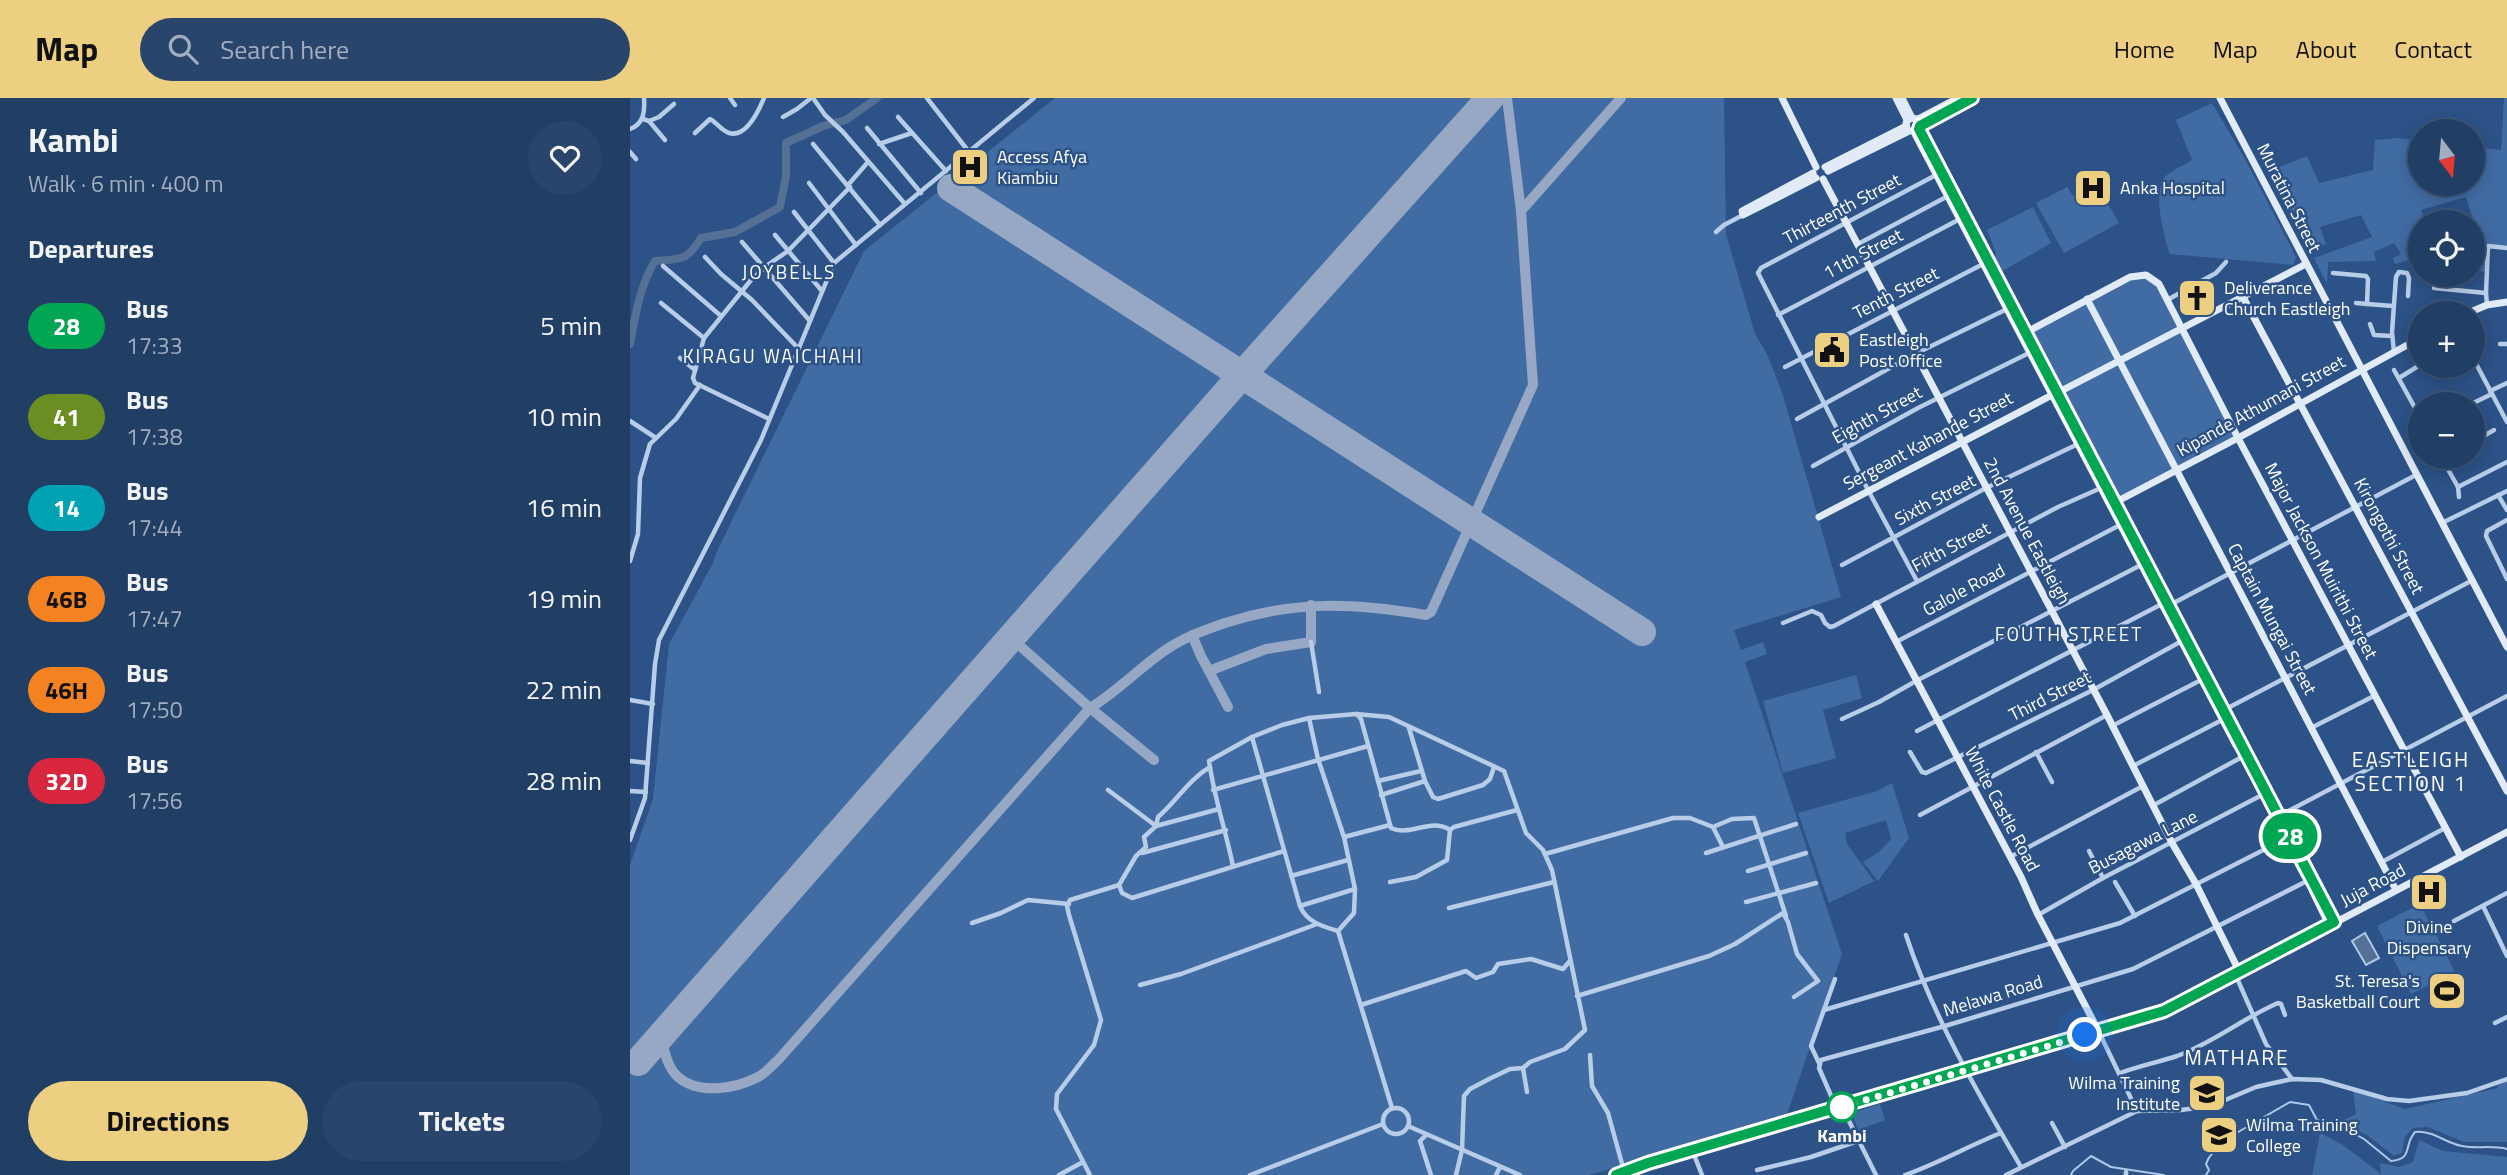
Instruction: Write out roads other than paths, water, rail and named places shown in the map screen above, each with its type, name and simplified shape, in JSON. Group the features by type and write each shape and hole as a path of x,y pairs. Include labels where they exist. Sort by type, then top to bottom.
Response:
{"street":[{"path":"630,129 635,128 643,119 644,98"},
{"path":"730,98 735,105"},
{"path":"695,133 710,119 729,134 743,130 758,112 764,98"},
{"path":"783,117 812,98 905,204"},
{"path":"927,98 969,152"},
{"path":"630,840 646,792 659,640 755,451 834,263 1034,98"},
{"name":"2nd Avenue Eastleigh","path":"1782,98 1817,174 1917,353 2172,843 2196,884 2238,974"},
{"path":"1896,98 2026,332 2120,525 2223,710 2332,923"},
{"path":"1902,98 1937,175 1983,264 2116,502 2180,642 2262,795 2277,817 2285,839 2310,880"},
{"path":"1913,125 1958,98"},
{"path":"1716,232 1743,215 1742,211 1972,98"},
{"name":"Muratina Street","path":"2220,98 2507,647"},
{"path":"649,121 659,117 674,104"},
{"path":"898,117 946,171"},
{"path":"643,119 649,121 664,141"},
{"path":"867,128 921,193"},
{"path":"879,144 912,133"},
{"path":"813,144 880,225"},
{"path":"630,152 636,159"},
{"path":"769,419 694,380 704,338 742,292 766,267 788,251 868,163"},
{"path":"1817,174 1827,169"},
{"name":"Thirteenth Street","path":"1778,315 1759,278 1761,268 1937,175"},
{"path":"809,183 856,244"},
{"path":"1857,244 1948,196"},
{"path":"794,212 834,263"},
{"name":"11th Street","path":"1778,315 1960,219"},
{"path":"775,236 822,292"},
{"path":"742,242 810,322"},
{"path":"2507,248 2488,246 2486,293 2487,305 2507,302"},
{"path":"705,257 798,348"},
{"path":"2168,299 2216,272 2226,262"},
{"name":"Tenth Street","path":"1785,367 1983,264"},
{"name":"Sergeant Kahande Street","path":"1819,517 2306,264"},
{"path":"663,266 721,316"},
{"path":"2333,272 2367,277 2367,304"},
{"path":"2394,352 2393,306 2399,272 2407,274 2409,278 2408,296"},
{"name":"Major Jackson Muirithi Street","path":"2087,299 2138,275 2155,279 2168,299 2238,439 2461,857"},
{"path":"2434,288 2486,293"},
{"name":"Kirongothi Street","path":"2243,297 2507,791"},
{"path":"2026,332 2087,299"},
{"name":"Captain Mungai Street","path":"2087,299 2396,890"},
{"path":"661,303 704,338"},
{"path":"2356,303 2393,306"},
{"path":"1797,419 1917,353 2008,309"},
{"path":"1778,315 1917,581"},
{"path":"2370,324 2374,335 2392,336"},
{"name":"Kipande Athumani Street","path":"2116,502 2238,439 2408,344"},
{"path":"2500,344 2507,344"},
{"name":"Eighth Street","path":"1813,466 1940,397 2031,352"},
{"path":"680,358 695,370"},
{"path":"2393,370 2408,395"},
{"path":"2399,378 2408,372"},
{"path":"2484,378 2507,422"},
{"path":"2485,396 2507,383"},
{"path":"630,561 638,534 640,478 650,444 676,419 700,385"},
{"path":"630,421 656,438"},
{"path":"2485,435 2494,430"},
{"name":"Sixth Street","path":"1842,565 1986,488 2079,443"},
{"path":"2458,487 2507,462"},
{"path":"2449,469 2458,487 2459,497"},
{"path":"1917,731 2072,650 2231,573 2417,475"},
{"name":"Fifth Street","path":"1783,623 1812,611 1821,615 1829,627 2058,507 2102,488"},
{"path":"2442,523 2507,491"},
{"path":"2498,495 2507,510"},
{"path":"2507,520 2487,531 2486,536 2507,579"},
{"name":"Galole Road","path":"1896,642 2120,525"},
{"path":"1842,719 2141,565"},
{"path":"2223,710 2473,580"},
{"name":"White Castle Road","path":"1876,604 2098,1031"},
{"path":"1311,642 1319,692"},
{"name":"Third Street","path":"1910,752 1922,772 1932,771 2093,690 2180,642"},
{"path":"2112,726 2202,680"},
{"path":"2311,728 2375,695"},
{"path":"2277,817 2507,696"},
{"path":"630,700 653,704"},
{"path":"1356,714 1361,719 1390,825 1395,831 1436,824 1450,830 1462,824 1517,810"},
{"path":"1233,866 1226,830 1213,790 1209,761 1282,724 1309,718 1356,714 1389,717 1504,771 1526,833 1545,854 1552,870 1585,1030 1565,1049 1530,1062 1524,1068 1510,1069 1470,1089 1464,1096 1462,1150 1456,1175"},
{"path":"1920,815 2107,715"},
{"path":"1309,718 1318,759 1344,838 1355,889 1354,913 1338,931"},
{"path":"2133,766 2222,720"},
{"path":"1409,728 1424,781 1438,799 1479,787 1504,771"},
{"path":"1252,737 1302,911 1318,924 1338,931"},
{"path":"1213,790 1368,746"},
{"path":"2036,752 2052,782"},
{"path":"2153,806 2242,757"},
{"path":"630,761 648,763"},
{"path":"1156,826 1158,817 1188,782 1210,767"},
{"path":"1490,779 1494,767"},
{"path":"1378,781 1421,771"},
{"path":"1381,794 1424,781"},
{"path":"2010,858 2143,786"},
{"path":"1108,790 1156,826"},
{"path":"630,791 646,792"},
{"name":"Busagawa Lane","path":"2038,915 2262,795"},
{"path":"1090,1175 1056,1109 1056,1094 1094,1045 1101,1020 1069,915 1070,900 1119,885 1136,856 1146,847 1144,836 1156,826 1219,808"},
{"path":"1713,827 1732,819 1752,817 1761,835 1797,954 1818,981 1794,997"},
{"path":"1545,854 1673,818 1690,818 1713,827 1723,847"},
{"path":"1706,853 1796,824"},
{"path":"1344,838 1390,825"},
{"path":"2382,862 2446,827"},
{"path":"1136,856 1145,851 1226,830"},
{"path":"1390,882 1416,877 1447,860 1450,830"},
{"name":"Juja Road","path":"1620,1173 2173,1007 2507,832"},
{"path":"1824,1010 2120,923 2285,839"},
{"path":"1119,885 1122,893 1132,898 1284,851"},
{"path":"2089,851 2103,878"},
{"path":"1748,871 1806,853"},
{"path":"1292,876 1348,860"},
{"name":"Melawa Road","path":"1819,1063 1821,1060 1859,1048 1945,1026 2145,964 2310,880"},
{"path":"1450,908 1554,882"},
{"path":"2115,882 2134,916"},
{"path":"1746,902 1816,883"},
{"path":"1300,906 1355,889"},
{"path":"2454,921 2507,893"},
{"path":"972,923 1028,900 1069,904"},
{"path":"2483,906 2507,956"},
{"path":"2326,911 2346,917"},
{"path":"2313,933 2322,925 2326,911"},
{"path":"1577,996 1709,956 1735,944 1783,913 1788,922"},
{"path":"1140,985 1181,974 1318,924"},
{"path":"1338,931 1392,1108"},
{"path":"1906,935 1945,1026 2021,1168"},
{"path":"1361,1005 1466,971 1476,978 1493,972 1498,964 1531,959 1563,969 1570,961"},
{"path":"2238,974 2252,1015 2266,1044 2292,1079"},
{"path":"1835,979 1811,1046 1819,1068 1876,1175"},
{"path":"2120,1073 2177,1056 2252,1015 2280,1003 2285,1015"},
{"path":"2495,1023 2507,1017"},
{"path":"2098,1031 2137,1111"},
{"path":"1590,1055 1592,1086 1608,1113 1620,1173"},
{"path":"1524,1068 1527,1092"},
{"path":"2006,1175 2137,1111 2211,1106 2256,1087 2292,1079 2321,1080 2387,1099 2409,1101 2467,1093 2507,1079"},
{"path":"1392,1108 1404,1110 1408,1114 1408,1126 1398,1134 1386,1130 1383,1124 1384,1114 1392,1108"},
{"path":"2052,1123 2065,1147"},
{"path":"1251,1175 1383,1124"},
{"path":"1408,1126 1520,1175"},
{"path":"1905,1175 1941,1162 1969,1145 2001,1133"},
{"path":"1426,1135 1420,1141 1431,1175"},
{"path":"1757,1170 1811,1157 1858,1141"},
{"path":"1693,1152 1702,1175"},
{"path":"1059,1175 1083,1162"},
{"path":"1496,1175 1500,1167"}],"waterway":[{"path":"630,344 642,291 655,261 687,255 701,238 735,232 780,207 786,176 786,143 823,126 846,120 877,98"},
{"path":"2206,1175 2209,1170 2206,1164 2208,1159 2218,1148 2233,1135 2290,1102 2309,1105 2317,1120 2346,1129 2364,1139 2391,1161 2406,1154 2415,1132 2428,1133 2462,1146 2507,1149"},
{"path":"2071,1175 2091,1156 2111,1167 2164,1175"}],"place":[{"name":"Access Afya Kiambiu","path":"970,167"},
{"name":"Anka Hospital","path":"2093,188"},
{"name":"Deliverance Church Eastleigh","path":"2197,298"},
{"name":"Eastleigh Post Office","path":"1832,350"},
{"name":"Divine Dispensary","path":"2429,892"},
{"name":"St. Teresa's Basketball Court","path":"2447,991"},
{"name":"Wilma Training Institute","path":"2207,1093"},
{"name":"Kambi","path":"1842,1107"},
{"name":"Wilma Training College","path":"2219,1135"}],"district":[{"name":"JOYBELLS","path":"789,272"},
{"name":"KIRAGU WAICHAHI","path":"773,356"},
{"name":"FOUTH STREET","path":"2069,634"},
{"name":"EASTLEIGH SECTION 1","path":"2411,772"},
{"name":"MATHARE","path":"2237,1058"}]}
